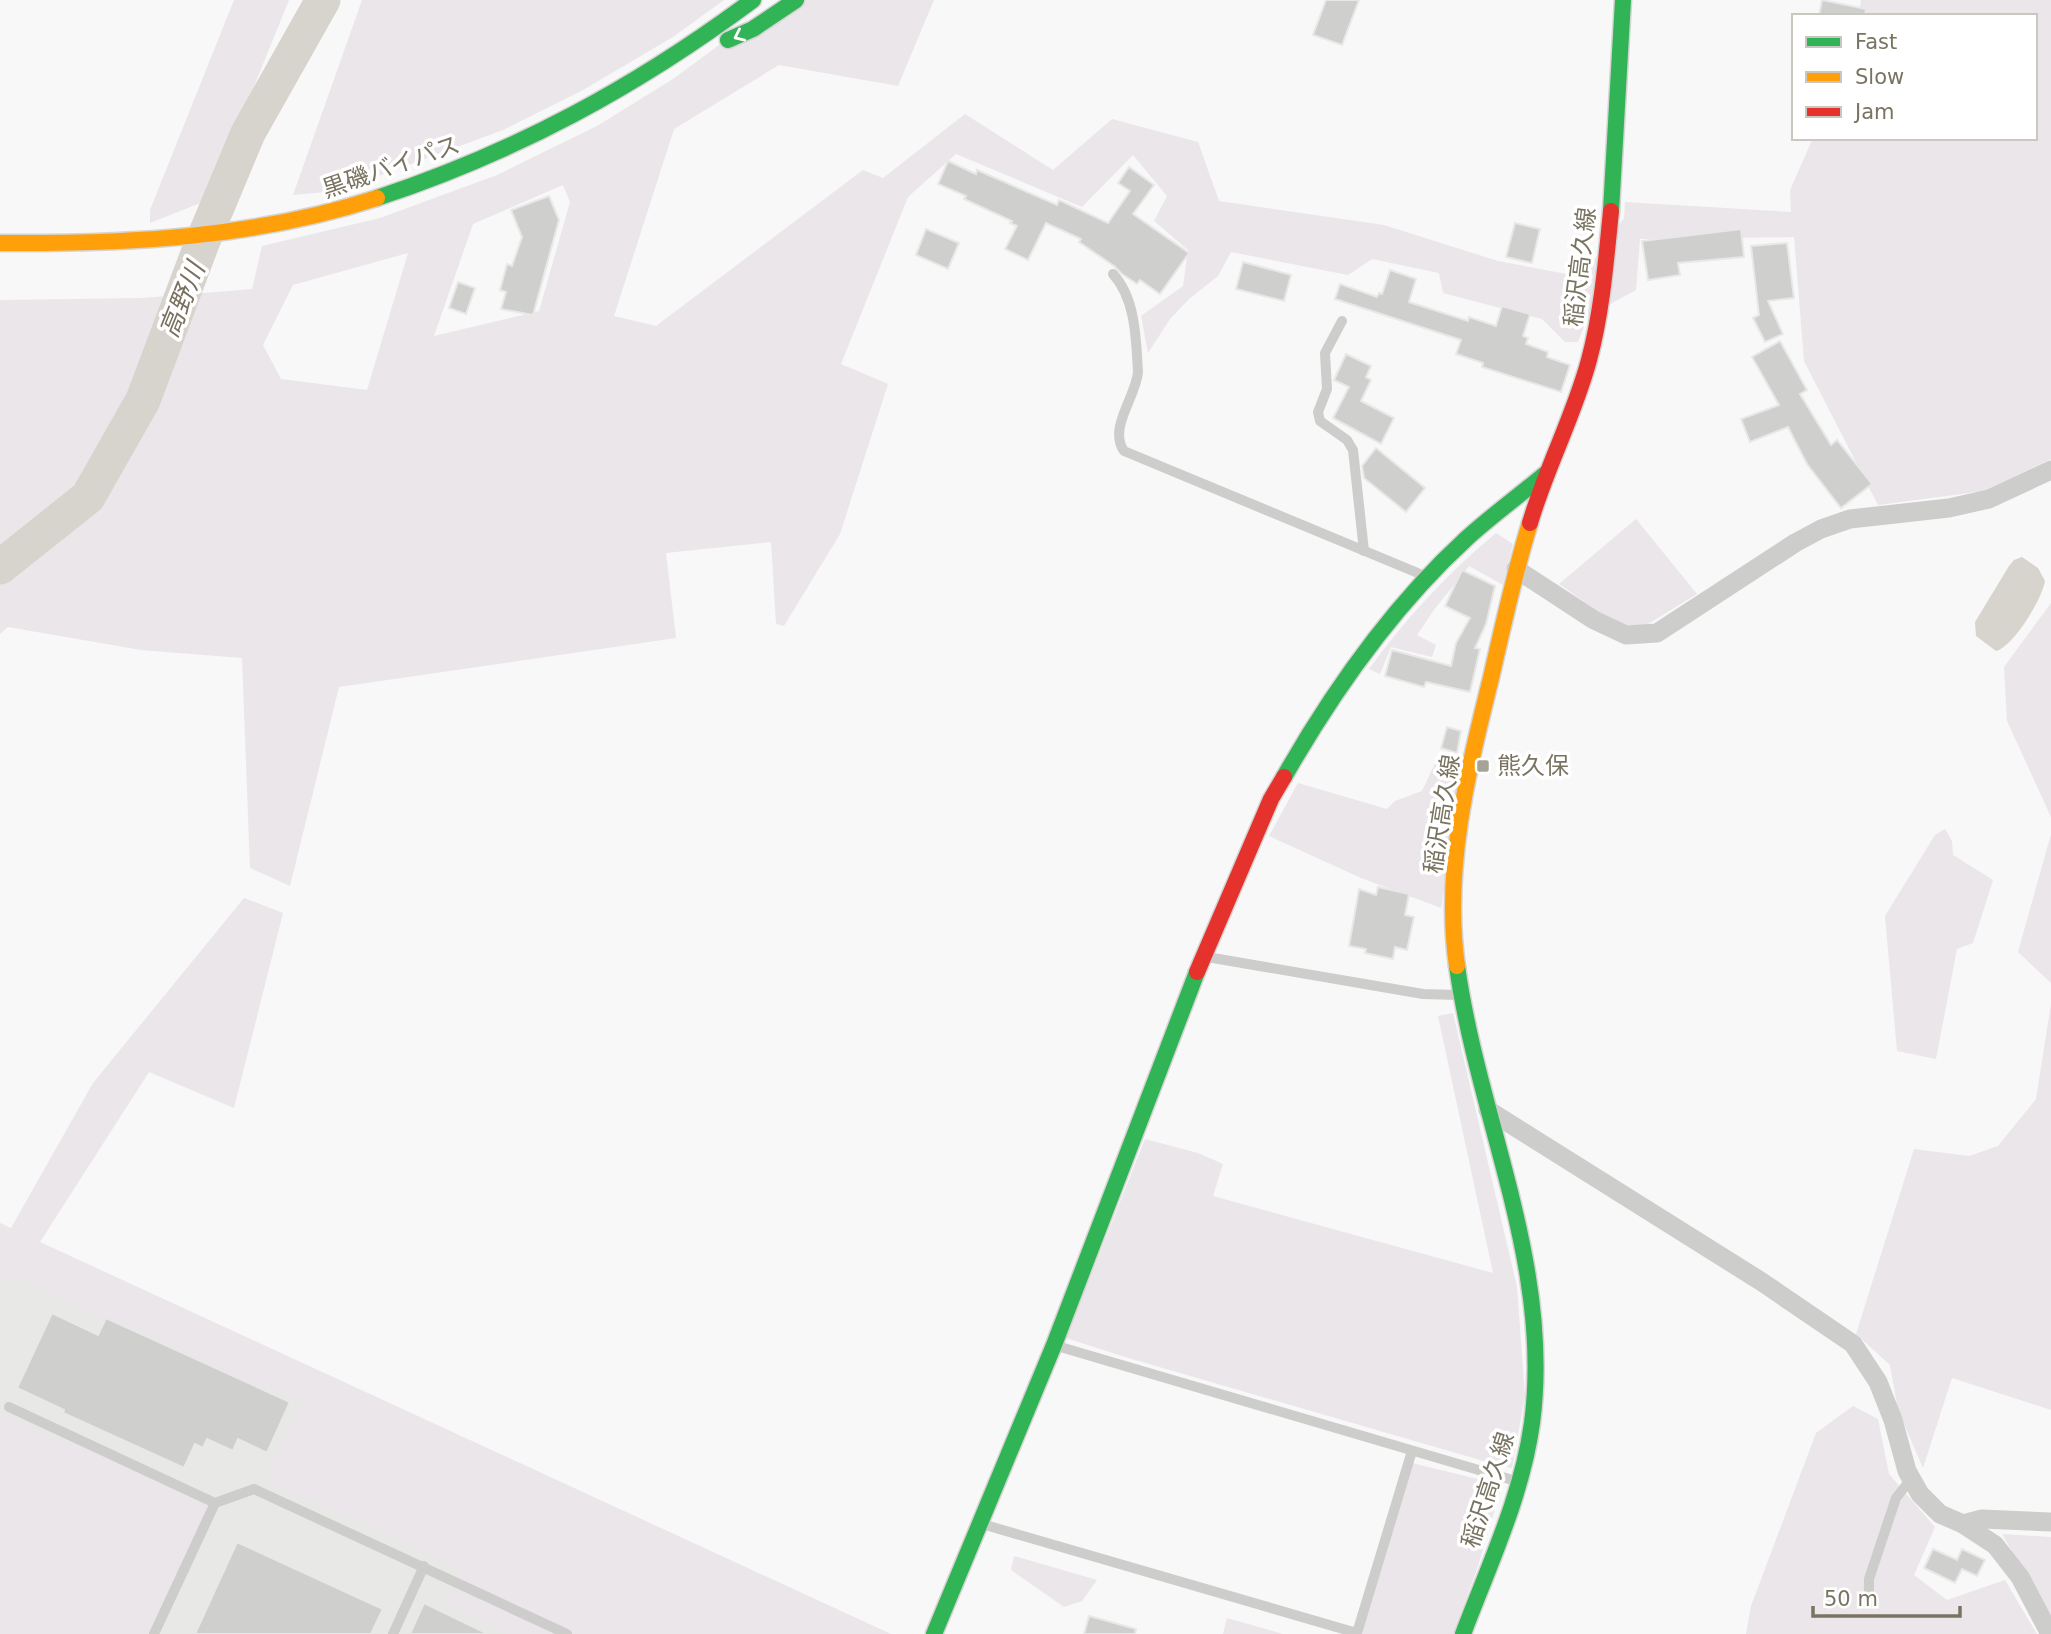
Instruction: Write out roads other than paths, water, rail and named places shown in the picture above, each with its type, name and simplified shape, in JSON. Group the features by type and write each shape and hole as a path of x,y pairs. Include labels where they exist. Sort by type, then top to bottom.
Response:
{"main road":[{"path":"703,38 741,0"},
{"name":"黒磯バイパス","path":"0,243 160,241 263,227 366,202 482,160 585,112 675,58 753,0"},
{"path":"675,58 724,43 753,29 796,0"},
{"name":"稲沢高久線","path":"1463,1634 1520,1482 1531,1431 1535,1351 1531,1303 1521,1249 1461,996 1452,930 1453,887 1460,827 1483,710 1516,569 1545,474 1574,409 1589,359 1604,282 1622,50 1623,0"},
{"path":"934,1634 1054,1345 1203,956 1271,799 1308,735 1349,674 1428,578 1466,539 1545,474"}],"street":[{"path":"1516,569 1594,620 1626,635 1657,633 1795,543 1821,529 1850,519 1949,508 1989,499 2051,470"},
{"path":"1488,1110 1762,1282 1853,1344 1878,1382 1911,1478 1920,1494 1940,1514 1963,1524 1995,1545 2020,1577 2050,1634"},
{"path":"1963,1524 1982,1519 2051,1522"}],"lane":[{"path":"1113,274 1122,284 1129,299 1138,372 1138,383 1118,431 1118,442 1124,451 1428,578"},
{"path":"1342,321 1325,353 1327,389 1318,412 1320,421 1347,440 1353,450 1364,551"},
{"path":"1203,956 1423,994 1461,996"},
{"path":"1054,1345 1520,1482"},
{"path":"9,1407 215,1503 254,1489 425,1566 566,1634"},
{"path":"980,1524 1357,1633 1412,1451"},
{"path":"1869,1592 1869,1579 1896,1498 1911,1478"},
{"path":"154,1634 215,1503"},
{"path":"393,1634 425,1566"}],"waterway":[{"name":"高野川","path":"0,567 88,497 143,400 202,243 248,133 323,0"}],"place":[{"name":"熊久保","path":"1483,766"}]}
